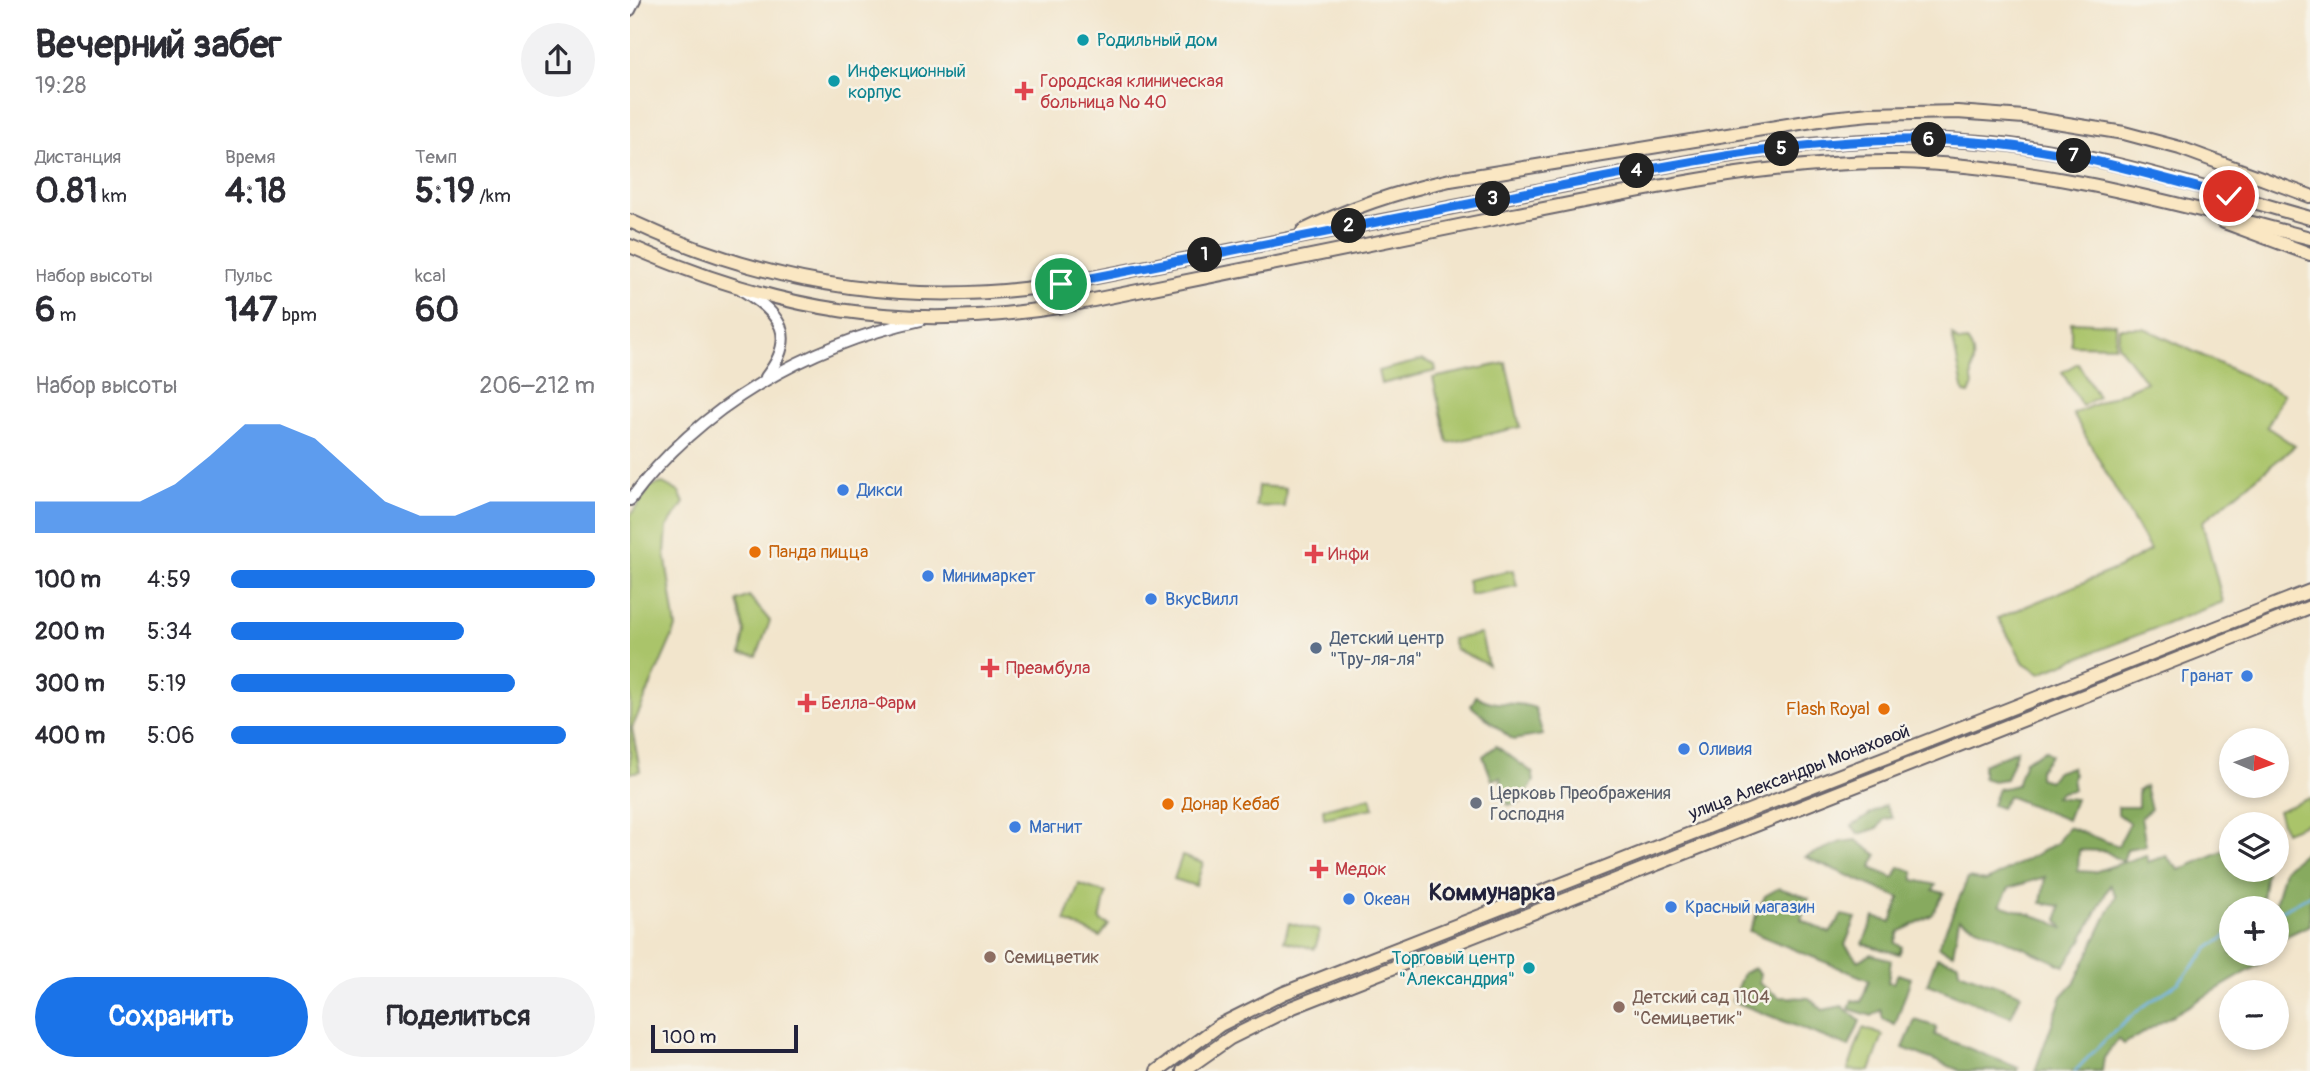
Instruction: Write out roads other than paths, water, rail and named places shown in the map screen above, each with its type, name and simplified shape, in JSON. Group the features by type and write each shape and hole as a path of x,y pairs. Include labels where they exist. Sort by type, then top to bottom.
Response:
{"main road":[{"path":"1287,238 1328,218 1405,191 1450,180 1831,118 1919,111 2024,117 2124,132 2201,155 2310,196"},
{"path":"633,221 725,259 778,275 863,289 952,296 1061,284 1287,238 1691,162 1819,145 1904,140 1982,143 2091,159 2310,218"},
{"path":"630,246 740,290 829,310 924,319 994,317 1064,306 1645,189 1828,165 1894,162 2025,171 2128,190 2310,238"},
{"path":"2185,206 2310,254"},
{"name":"улица Александры Монаховой","path":"1157,1071 1220,1025 1284,993 2310,591"},
{"name":"улица Александры Монаховой","path":"1183,1071 1230,1038 1293,1007 2310,607"}],"street":[{"path":"630,10 635,0"},
{"path":"740,290 769,308 782,327 781,352 764,379"},
{"path":"630,500 656,466 713,414 764,379 862,335 924,319"}],"waterway":[{"path":"2289,906 2310,895"},
{"path":"2075,1071 2141,1008 2178,983 2209,948 2219,941"}],"place":[{"name":"Родильный дом","path":"1083,40"},
{"name":"Инфекционный корпус","path":"834,81"},
{"name":"Городская клиническая больница № 40","path":"1024,91"},
{"name":"Дикси","path":"843,490"},
{"name":"Панда пицца","path":"755,552"},
{"name":"Инфи","path":"1314,554"},
{"name":"Минимаркет","path":"928,576"},
{"name":"ВкусВилл","path":"1151,599"},
{"name":"Детский центр \"Тру-ля-ля\"","path":"1316,648"},
{"name":"Преамбула","path":"990,668"},
{"name":"Гранат","path":"2247,676"},
{"name":"Белла-Фарм","path":"807,703"},
{"name":"Flash Royal","path":"1884,709"},
{"name":"Оливия","path":"1684,749"},
{"name":"Церковь Преображения Господня","path":"1476,803"},
{"name":"Донар Кебаб","path":"1168,804"},
{"name":"Магнит","path":"1015,827"},
{"name":"Медок","path":"1319,869"},
{"name":"Океан","path":"1349,899"},
{"name":"Красный магазин","path":"1671,907"},
{"name":"Семицветик","path":"990,957"},
{"name":"Торговый центр \"Александрия\"","path":"1529,968"},
{"name":"Детский сад 1104 \"Семицветик\"","path":"1619,1007"}],"district":[{"name":"Коммунарка","path":"1492,892"}]}
